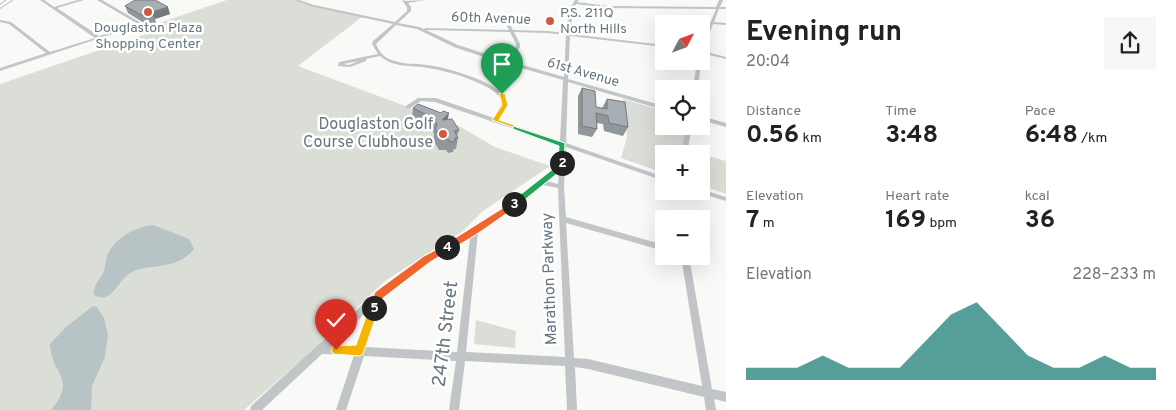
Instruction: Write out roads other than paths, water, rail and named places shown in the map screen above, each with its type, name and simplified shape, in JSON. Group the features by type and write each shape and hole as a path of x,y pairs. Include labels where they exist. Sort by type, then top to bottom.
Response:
{"main road":[{"path":"0,7 10,0"}],"street":[{"path":"42,0 98,38"},
{"path":"53,8 82,0"},
{"path":"0,70 141,24 99,0"},
{"name":"61st Avenue","path":"296,0 312,6 418,28 456,46 655,105"},
{"path":"423,0 405,1 409,11 374,44 380,55 396,62 431,67 490,86 502,94 505,100 505,105 495,120"},
{"path":"710,28 721,0"},
{"path":"576,2 608,6 726,8"},
{"name":"Marathon Parkway","path":"572,410 560,186 568,34 571,10 576,2"},
{"path":"502,15 513,32 518,47 506,62"},
{"path":"0,21 10,23 50,54"},
{"path":"712,23 726,24"},
{"name":"60th Avenue","path":"418,28 568,34 655,45"},
{"name":"60th Avenue","path":"431,33 437,29"},
{"path":"710,54 726,58"},
{"path":"364,60 380,55"},
{"path":"408,107 420,99 436,100 655,176"},
{"path":"710,121 726,125"},
{"path":"255,410 379,295 427,259 474,232 561,166"},
{"path":"542,182 560,186"},
{"path":"710,194 726,200"},
{"path":"563,219 655,245"},
{"name":"247th Street","path":"454,410 474,232"},
{"path":"687,265 711,410"},
{"path":"340,410 379,295"},
{"path":"320,349 588,364 726,397"}],"place":[{"name":"Douglaston Plaza Shopping Center","path":"148,12"},
{"name":"P.S. 211Q North Hills","path":"550,21"},
{"name":"Douglaston Golf Course Clubhouse","path":"443,134"}]}
